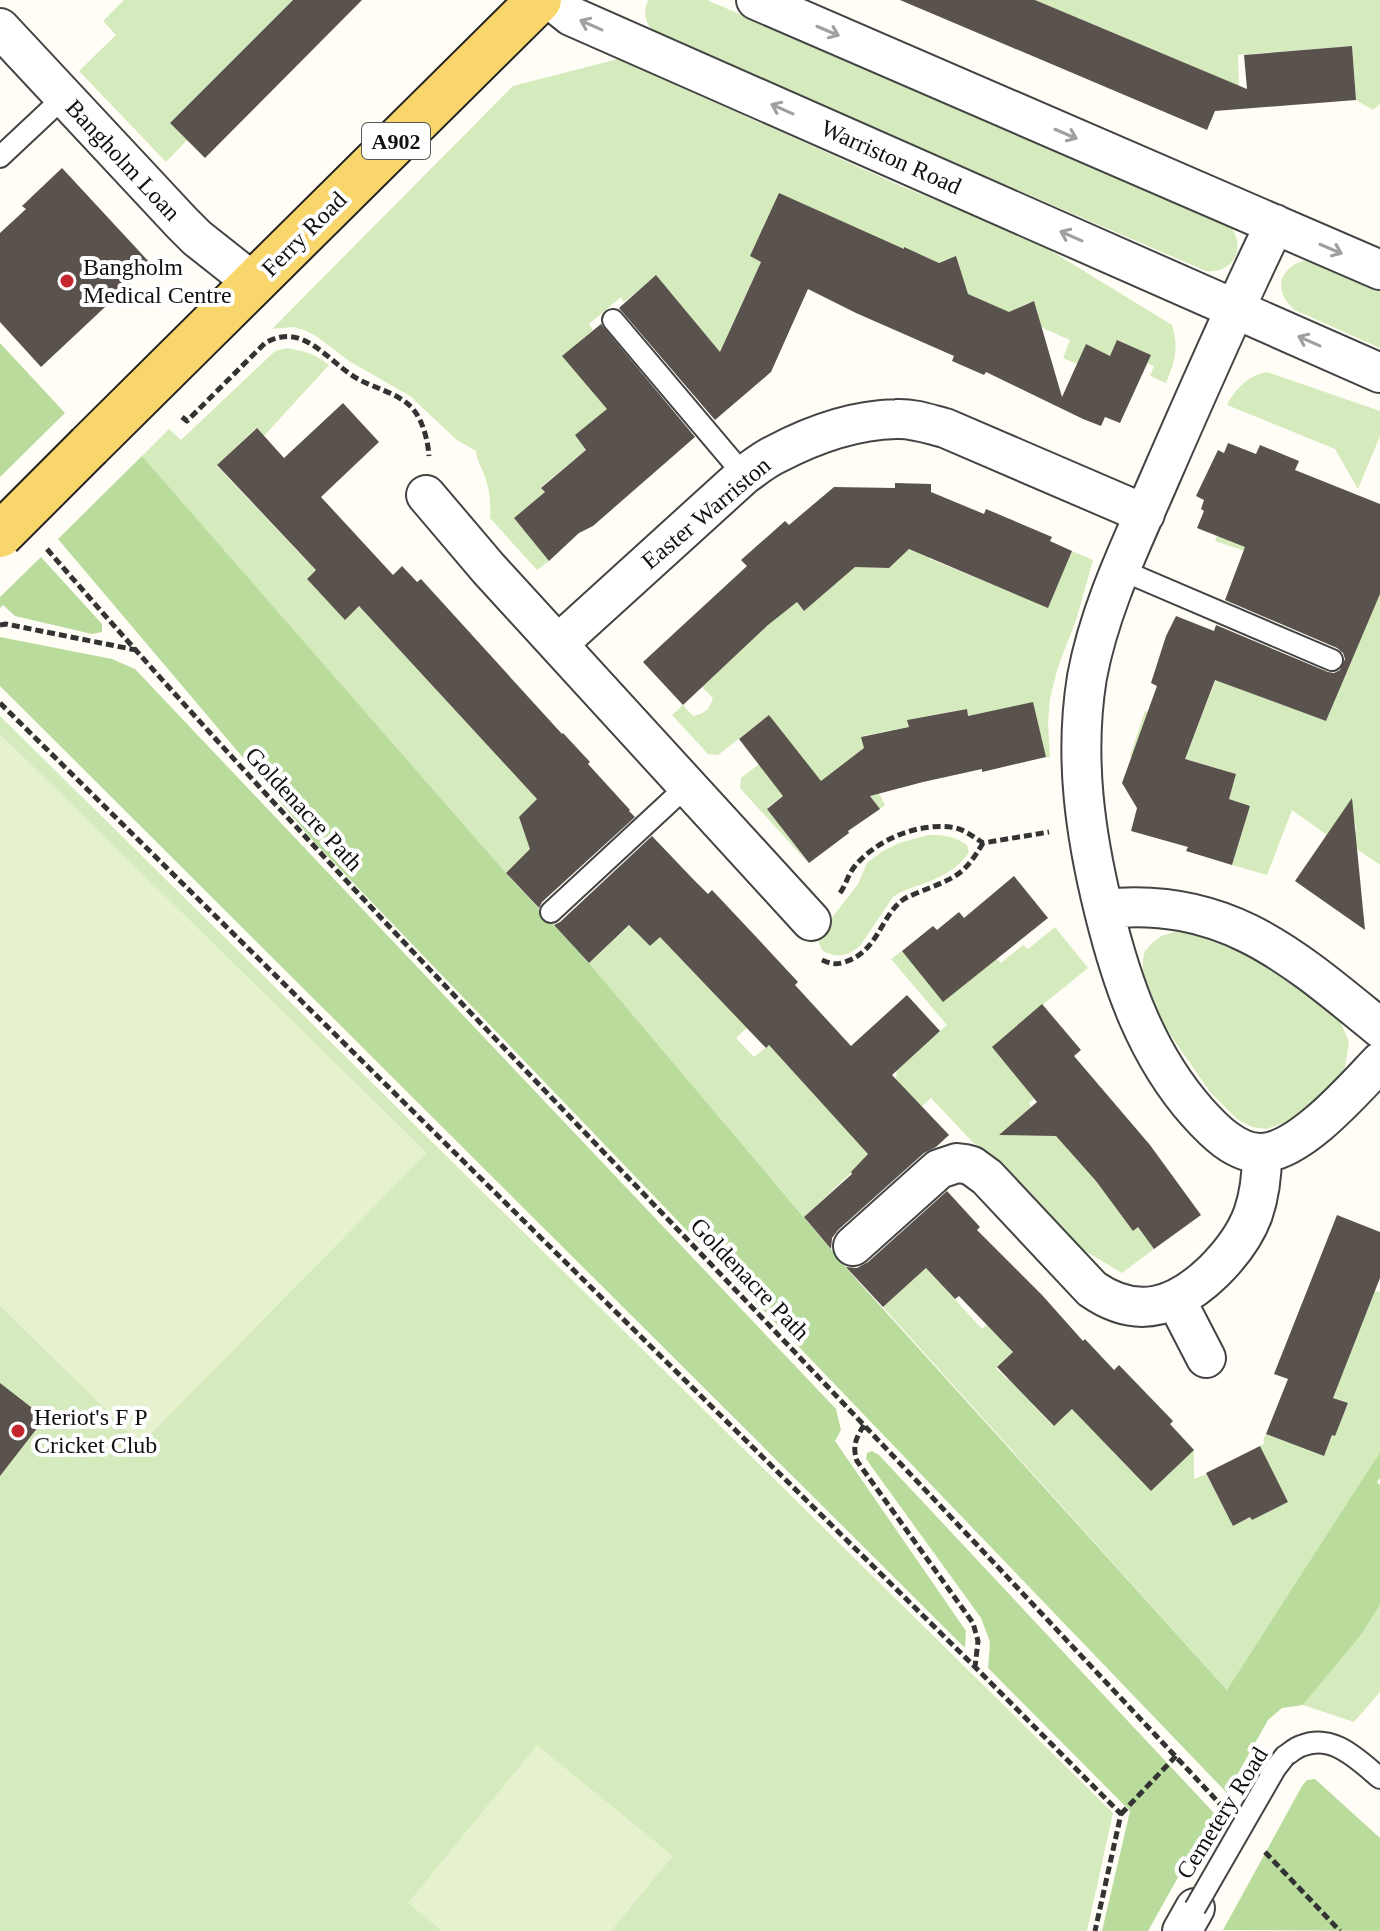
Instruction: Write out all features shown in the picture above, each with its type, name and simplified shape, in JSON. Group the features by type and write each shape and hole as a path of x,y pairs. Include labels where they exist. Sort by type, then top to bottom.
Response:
{"main road":[{"name":"Ferry Road","path":"20,537 89,446 539,0"}],"street":[{"name":"Warriston Road","path":"551,0 571,16 1380,373"},
{"path":"756,0 1380,270"},
{"name":"Bangholm Loan","path":"0,28 190,230 254,283"},
{"path":"1275,224 1234,308 1119,569 1100,624 1087,678 1081,752 1086,826 1116,961 1135,1012 1184,1098 1216,1132 1247,1151 1262,1153 1279,1149 1323,1119 1380,1062"},
{"name":"Easter Warriston","path":"558,644 744,475 774,454 842,428 887,420 915,420 945,428 1145,514"},
{"path":"426,495 811,921"},
{"path":"1104,909 1148,906 1189,913 1230,925 1275,947 1380,1028"},
{"path":"853,1246 939,1169 957,1163 965,1164 987,1177 1082,1280 1100,1295 1125,1305 1157,1306 1176,1300 1195,1288 1230,1255 1253,1214 1262,1176 1262,1153"},
{"path":"1176,1300 1206,1358"}],"lane":[{"path":"0,157 64,97"},
{"path":"613,320 744,475"},
{"path":"1119,569 1332,660"},
{"path":"551,912 687,786"},
{"name":"Cemetery Road","path":"1188,1919 1285,1756 1301,1746 1319,1742 1333,1744 1380,1778"}],"path":[{"path":"150,386 187,421 265,343 279,337 301,339 357,379 399,398 412,408 429,450 426,495"},
{"name":"Goldenacre Path","path":"20,537 136,650 397,936 1230,1814"},
{"path":"0,625 136,650"},
{"path":"0,703 1121,1814"},
{"path":"983,843 959,875 901,902 869,947 852,959 834,965 811,952 807,941 811,921 843,890 847,878 861,859 893,836 916,830 954,828 967,832 983,843 1086,826"},
{"path":"864,1425 854,1443 857,1461 973,1623 978,1641 975,1667"},
{"path":"1095,1931 1121,1814 1176,1756"},
{"path":"1263,1849 1340,1931"}],"green space":[{"path":"124,0 293,0 170,123 187,140 166,162 79,71 116,35 103,21"},
{"path":"648,0 707,0 1227,223 1237,240 1236,256 1225,268 1206,271 658,35 646,20"},
{"path":"1035,0 1380,0 1380,104 1373,110 1356,100 1352,46 1238,55 1239,86"},
{"path":"618,59 901,186 1035,241 1172,325 1175,354 1166,383 1150,376 1154,366 1147,363 1150,355 1118,340 1110,356 1086,345 1077,364 1063,358 1070,340 1034,324 1038,314 1036,307 1028,303 1022,306 1017,316 954,288 948,259 940,262 933,278 933,260 905,248 898,262 750,256 761,262 727,336 777,359 751,389 656,276 624,302 621,297 589,324 593,330 563,356 658,469 651,476 600,415 575,435 586,450 541,487 545,492 514,518 549,561 537,570 490,518 488,487 476,451 457,440 410,396 349,361 316,336 293,327 272,329 513,86"},
{"path":"1307,260 1380,288 1380,348 1295,310 1288,303 1281,287 1285,273"},
{"path":"0,343 65,413 0,477"},
{"path":"287,348 310,354 329,365 264,436 256,428 217,466 308,562 351,538 307,579 345,619 359,606 537,799 520,820 558,823 506,873 142,456 169,429 181,440 275,351"},
{"path":"1267,372 1380,411 1380,436 1358,489 1335,449 1227,405 1243,384"},
{"path":"142,456 506,873 589,963 856,1279 1227,1690 1380,1452 1380,1478 1377,1482 1380,1485 1380,1605 1361,1635 1303,1705 1282,1708 1268,1720 1227,1793 316,844 58,539"},
{"path":"1217,536 1380,584 1380,865 1351,845 1344,846 1356,831 1355,822 1347,817 1327,835 1292,810 1267,875 1232,865 1250,806 1229,799 1236,774 1189,760 1182,785 1152,763 1130,756 1145,711 1196,730 1232,638 1261,697 1326,721 1373,610 1262,557 1215,541"},
{"path":"894,549 930,550 930,559 1048,607 1072,551 1093,560 1050,698 1050,757 1046,758 1033,703 968,716 966,709 907,720 909,727 862,736 870,772 885,805 880,809 845,763 801,797 793,788 767,808 809,864 740,788 741,778 789,741 769,715 718,755 708,754 672,715 683,705 693,716 706,710 713,698 702,687 784,610 797,602 804,611 861,561"},
{"path":"41,557 102,624 102,632 92,634 15,616 3,605 0,608 0,597"},
{"path":"0,637 112,659 135,669 836,1409 841,1430 835,1441 966,1631 965,1648 0,686"},
{"path":"0,716 1113,1813 1087,1931 0,1931"},
{"path":"0,734 427,1153 141,1444 0,1306"},
{"path":"929,835 958,840 967,845 969,852 947,873 893,897 860,946 837,955 822,950 818,940 820,933 858,884 867,863 899,843"},
{"path":"644,912 636,932 650,946 664,933 750,1025 736,1038 754,1057 769,1045 866,1151 897,1070 947,1025 891,959 902,951 997,959 1001,963 1023,945 1028,949 1055,927 1088,968 1014,1028 1039,1095 1019,1118 1047,1125 1109,1195 1133,1230 1138,1227 1154,1249 1122,1273 1062,1237 931,1098 804,1217 589,963"},
{"path":"1182,930 1204,933 1272,966 1339,1018 1349,1042 1345,1067 1336,1083 1293,1120 1266,1129 1238,1120 1210,1092 1165,1027 1147,987 1143,959 1145,951 1161,936"},
{"path":"926,1268 982,1329 987,1325 1013,1352 996,1368 1007,1379 1024,1364 1047,1389 1032,1404 1053,1426 1078,1404 1113,1452 1151,1491 1194,1450 1194,1479 1206,1474 1233,1525 1250,1517 1252,1520 1288,1502 1260,1446 1265,1443 1266,1434 1324,1456 1348,1404 1333,1397 1375,1291 1380,1292 1380,1452 1228,1691 883,1307"},
{"path":"872,1451 1214,1813 1148,1931 1102,1931 1130,1811 988,1668 990,1642 981,1618 866,1459 867,1453"},
{"path":"1380,1605 1380,1692 1354,1722 1303,1705 1361,1635"},
{"path":"537,1745 673,1856 611,1931 442,1931 408,1903"},
{"path":"1315,1779 1380,1838 1380,1931 1223,1930 1302,1786 1307,1780"}],"building":[{"path":"293,0 362,0 205,158 170,123"},
{"path":"900,0 1035,0 1247,89 1244,55 1352,46 1356,100 1215,111 1207,130"},
{"name":"Bangholm Medical Centre","path":"62,168 151,264 41,367 0,322 0,233 26,209 22,206"},
{"path":"779,193 939,263 956,256 968,294 1009,312 1034,301 1062,397 1086,344 1110,356 1117,340 1151,355 1120,423 1105,417 1101,426 1083,419 986,372 984,375 952,361 954,356 808,289 771,372 715,420 619,308 656,275 720,352 761,262 750,256"},
{"path":"601,324 695,437 549,561 514,518 545,492 541,488 586,450 575,435 607,409 562,356"},
{"path":"343,403 379,442 321,497 393,575 402,566 417,582 421,579 590,762 588,764 635,817 539,908 506,873 530,849 519,817 537,799 359,606 345,620 307,579 316,570 217,465 257,428 284,458"},
{"path":"1228,443 1256,454 1260,445 1299,461 1295,470 1380,504 1380,594 1326,721 1215,680 1185,759 1236,774 1229,799 1250,806 1232,865 1186,851 1188,847 1131,831 1137,808 1122,783 1157,686 1151,683 1176,616 1214,631 1216,625 1328,672 1340,670 1345,659 1337,648 1225,600 1245,547 1197,528 1204,511 1201,509 1204,500 1196,496 1218,450 1224,453"},
{"path":"895,483 931,484 931,492 984,514 986,509 1052,537 1050,541 1072,551 1048,608 909,549 889,568 855,567 804,611 797,602 683,705 643,662 747,566 741,560 785,521 789,525 834,487 895,488"},
{"path":"1033,702 1046,757 870,796 880,809 809,863 767,809 783,796 739,739 769,715 821,781 864,748 861,737 909,727 907,720 967,709 968,716"},
{"path":"1352,798 1365,930 1295,881"},
{"path":"652,836 708,894 712,890 798,982 795,985 851,1046 907,995 940,1031 892,1075 949,1135 924,1153 838,1230 832,1238 831,1249 804,1217 852,1174 868,1154 769,1045 766,1048 660,937 650,946 629,925 589,963 554,925"},
{"path":"1014,876 1048,918 943,1002 902,951 933,926 937,930 959,912 964,918"},
{"path":"1042,1004 1081,1050 1074,1056 1150,1145 1201,1215 1154,1249 1138,1227 1133,1231 1096,1181 1056,1136 999,1135 1037,1102 992,1047"},
{"path":"947,1191 980,1227 977,1230 1083,1341 1085,1339 1114,1370 1119,1365 1173,1421 1170,1424 1194,1450 1151,1491 1072,1409 1054,1426 997,1367 1013,1352 959,1296 955,1299 926,1268 883,1307 846,1267 857,1268 868,1262"},
{"path":"1337,1215 1380,1232 1380,1278 1333,1398 1348,1403 1324,1456 1266,1434 1288,1379 1274,1374"},
{"name":"Heriot's F P Cricket Club","path":"0,1383 45,1418 0,1476"},
{"path":"1260,1446 1288,1502 1233,1526 1206,1473"}],"place":[{"name":"Bangholm Medical Centre","path":"67,281"},
{"name":"Heriot's F P Cricket Club","path":"18,1431"}]}
